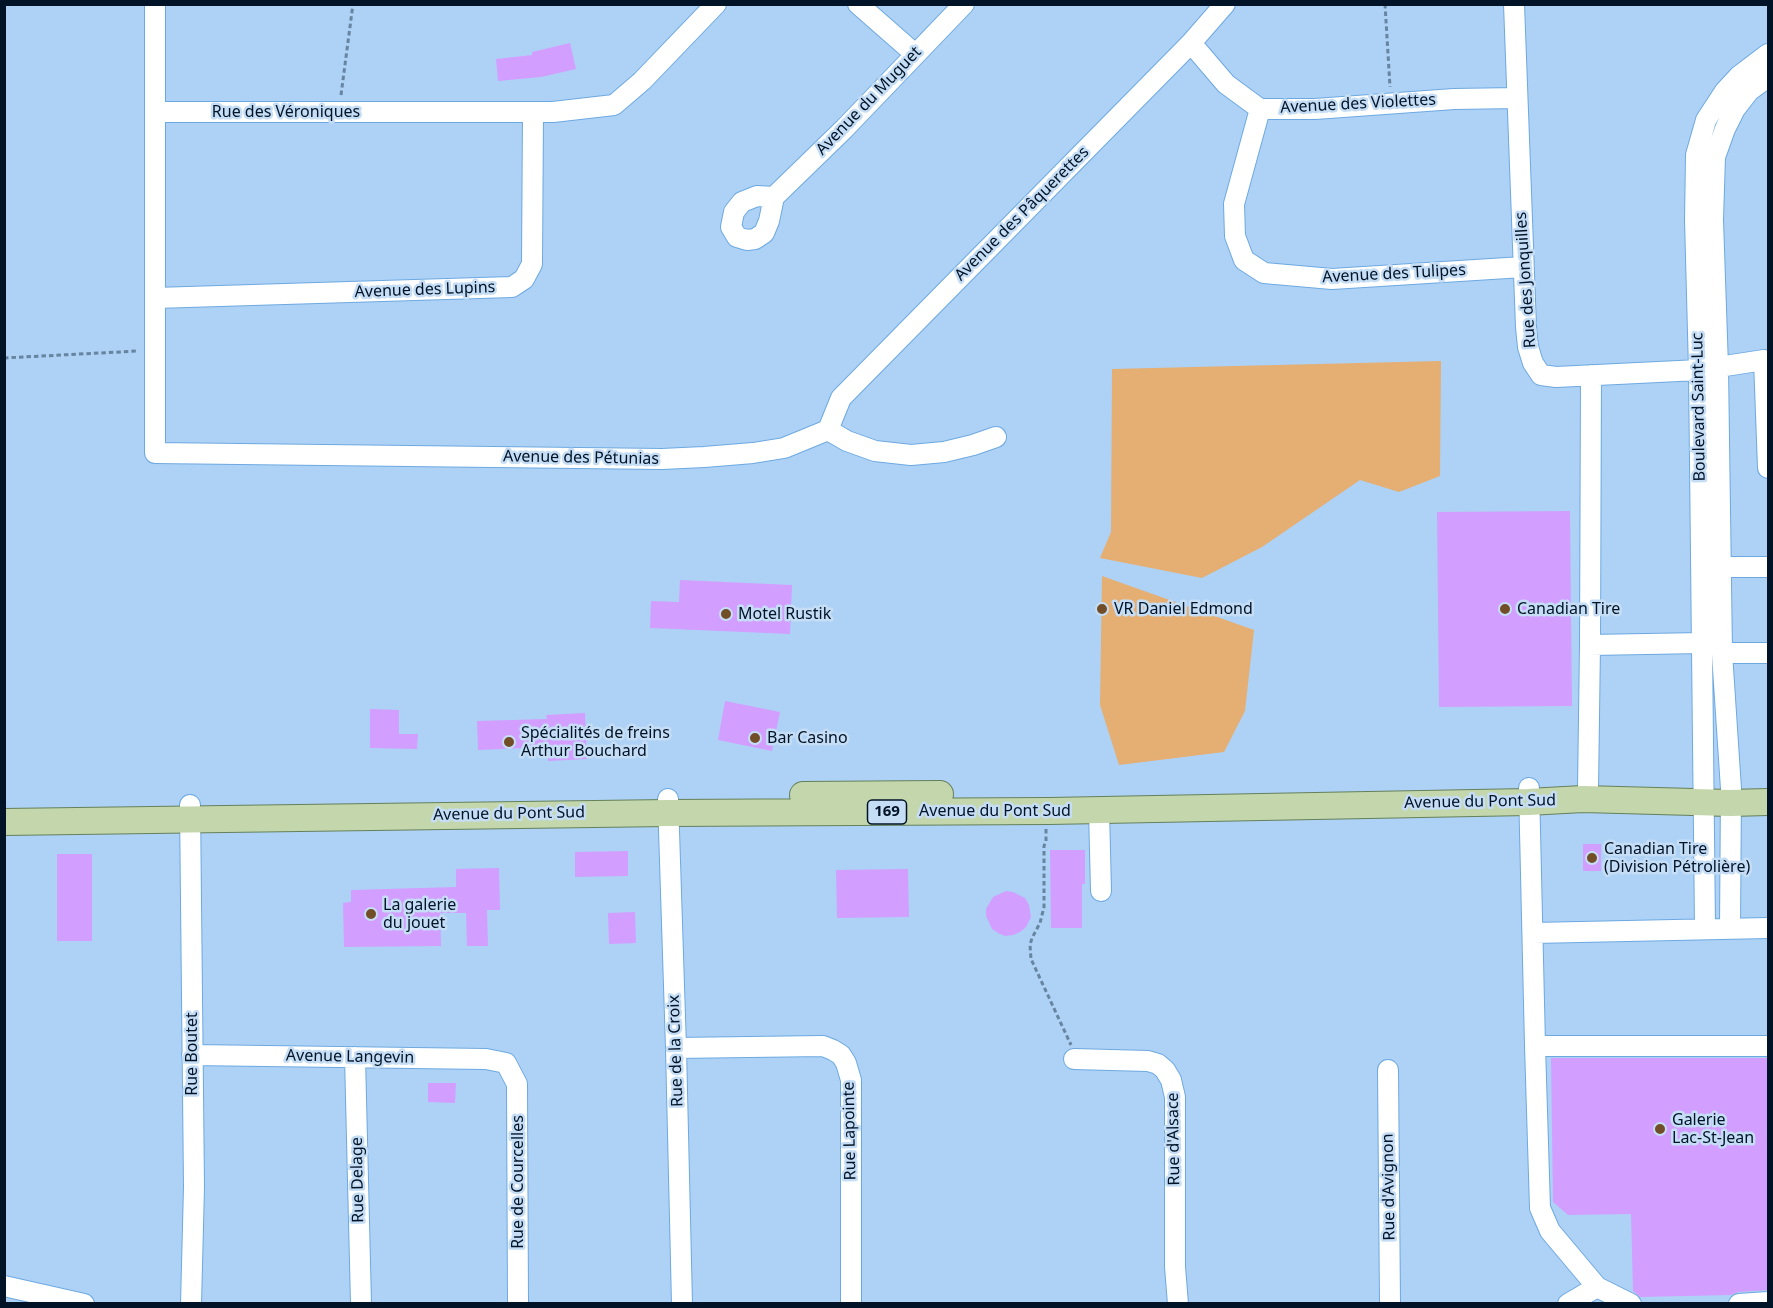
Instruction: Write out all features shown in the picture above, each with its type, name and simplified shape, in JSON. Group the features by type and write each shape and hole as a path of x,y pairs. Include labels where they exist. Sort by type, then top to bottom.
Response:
{"main road":[{"name":"Avenue du Pont Sud","path":"1730,796 1768,788"},
{"name":"Avenue du Pont Sud","path":"668,806 853,794 1047,794 1281,789 1528,795 1583,799 1703,795"},
{"name":"Avenue du Pont Sud","path":"4,808 190,812 668,806 1049,811 1528,795 1588,789 1730,796 1768,802"},
{"name":"Avenue du Pont Sud","path":"4,822 190,812"}],"street":[{"path":"155,4 155,350"},
{"name":"Rue des Véroniques","path":"155,112 554,112 614,105 642,81 716,4"},
{"path":"858,4 915,54"},
{"name":"Avenue du Muguet","path":"774,197 844,129 964,4"},
{"name":"Avenue des Pâquerettes","path":"828,430 841,398 1191,43 1226,4"},
{"name":"Rue des Jonquilles","path":"1514,4 1526,327 1528,347 1533,363 1541,375 1556,377 1708,368 1766,360"},
{"name":"Avenue des Violettes","path":"1191,43 1226,84 1260,109 1315,109 1454,99 1517,98"},
{"name":"Boulevard Saint-Luc","path":"1708,368 1695,220 1696,155 1706,120 1725,91 1739,76 1768,54"},
{"name":"Boulevard Saint-Luc","path":"1730,928 1730,796 1722,653 1711,567 1708,368 1715,157 1725,129 1736,109 1749,91 1768,77"},
{"name":"Avenue des Tulipes","path":"1260,109 1234,204 1234,236 1244,260 1264,273 1332,279 1523,267"},
{"name":"Avenue des Lupins","path":"155,298 512,287 524,279 531,264 533,112"},
{"name":"Avenue des Pétunias","path":"155,350 155,453 704,458 784,448 828,430"},
{"path":"1766,360 1768,468"},
{"path":"1588,789 1591,375"},
{"path":"828,430 847,441 875,451 911,455 973,446 996,437"},
{"path":"1711,567 1768,567"},
{"name":"Boulevard Saint-Luc","path":"1706,928 1703,643 1711,567"},
{"path":"1590,645 1703,643"},
{"path":"1722,653 1768,653"},
{"path":"1528,795 1540,1208 1550,1230 1597,1287 1631,1304"},
{"name":"Rue de la Croix","path":"668,806 682,1304"},
{"path":"1099,810 1101,891"},
{"name":"Rue Boutet","path":"190,812 194,1187 191,1304"},
{"path":"1533,933 1768,928"},
{"name":"Rue Lapointe","path":"676,1047 823,1046 841,1055 851,1080 851,1304"},
{"path":"1535,1046 1768,1046"},
{"name":"Avenue Langevin","path":"192,1056 486,1059 506,1063"},
{"name":"Rue Delage","path":"355,1057 361,1304"},
{"name":"Rue d'Alsace","path":"1077,1059 1148,1061 1158,1064 1171,1080 1175,1096 1175,1267 1178,1304"},
{"name":"Rue de Courcelles","path":"506,1063 517,1084 518,1304"},
{"name":"Rue d'Avignon","path":"1388,1070 1390,1304"},
{"path":"4,1286 84,1304"},
{"path":"1568,1304 1597,1287"},
{"path":"1739,1304 1768,1302"}],"path":[{"path":"339,112 353,4"},
{"path":"1385,4 1391,104"},
{"path":"4,358 155,350"},
{"path":"1046,820 1044,907 1030,945 1031,959 1077,1059"}],"shaded area":[{"path":"1441,361 1440,476 1399,492 1360,480 1262,547 1202,578 1100,558 1111,532 1112,369"},
{"path":"1102,576 1254,630 1245,711 1224,752 1119,765 1100,705"}],"building":[{"path":"570,43 576,69 541,77 498,81 496,59 532,55 532,52"},
{"name":"Canadian Tire","path":"1570,511 1572,706 1439,707 1437,512"},
{"path":"680,580 792,585 790,634 650,628 651,601 679,602"},
{"path":"725,701 780,712 772,751 718,740"},
{"path":"370,709 399,710 399,734 418,734 417,749 370,748"},
{"path":"585,713 587,759 548,761 548,747 478,750 477,721 547,719 546,715"},
{"name":"Canadian Tire (Division Pétrolière)","path":"1583,844 1601,844 1601,871 1583,871"},
{"path":"1050,850 1085,850 1082,928 1051,928"},
{"path":"628,851 628,876 575,877 575,852"},
{"path":"57,854 92,854 92,941 57,941"},
{"path":"499,868 500,910 487,910 488,946 467,946 466,913 440,913 441,946 344,947 343,903 351,902 351,890 456,887 456,869"},
{"path":"908,869 909,917 837,918 836,870"},
{"path":"1006,891 1025,898 1031,917 1026,927 1020,932 1005,936 992,929 986,916 986,909 993,897"},
{"path":"635,912 636,943 609,944 608,913"},
{"name":"Galerie Lac-St-Jean","path":"1551,1058 1768,1058 1768,1290 1738,1292 1731,1295 1640,1297 1633,1291 1631,1214 1568,1215 1553,1202"},
{"path":"428,1083 456,1083 455,1103 428,1102"}],"place":[{"name":"VR Daniel Edmond","path":"1102,609"},
{"name":"Canadian Tire","path":"1505,609"},
{"name":"Motel Rustik","path":"726,614"},
{"name":"Bar Casino","path":"755,738"},
{"name":"Spécialités de freins Arthur Bouchard","path":"509,742"},
{"name":"Canadian Tire (Division Pétrolière)","path":"1592,858"},
{"name":"La galerie du jouet","path":"371,914"},
{"name":"Galerie Lac-St-Jean","path":"1660,1129"}]}
